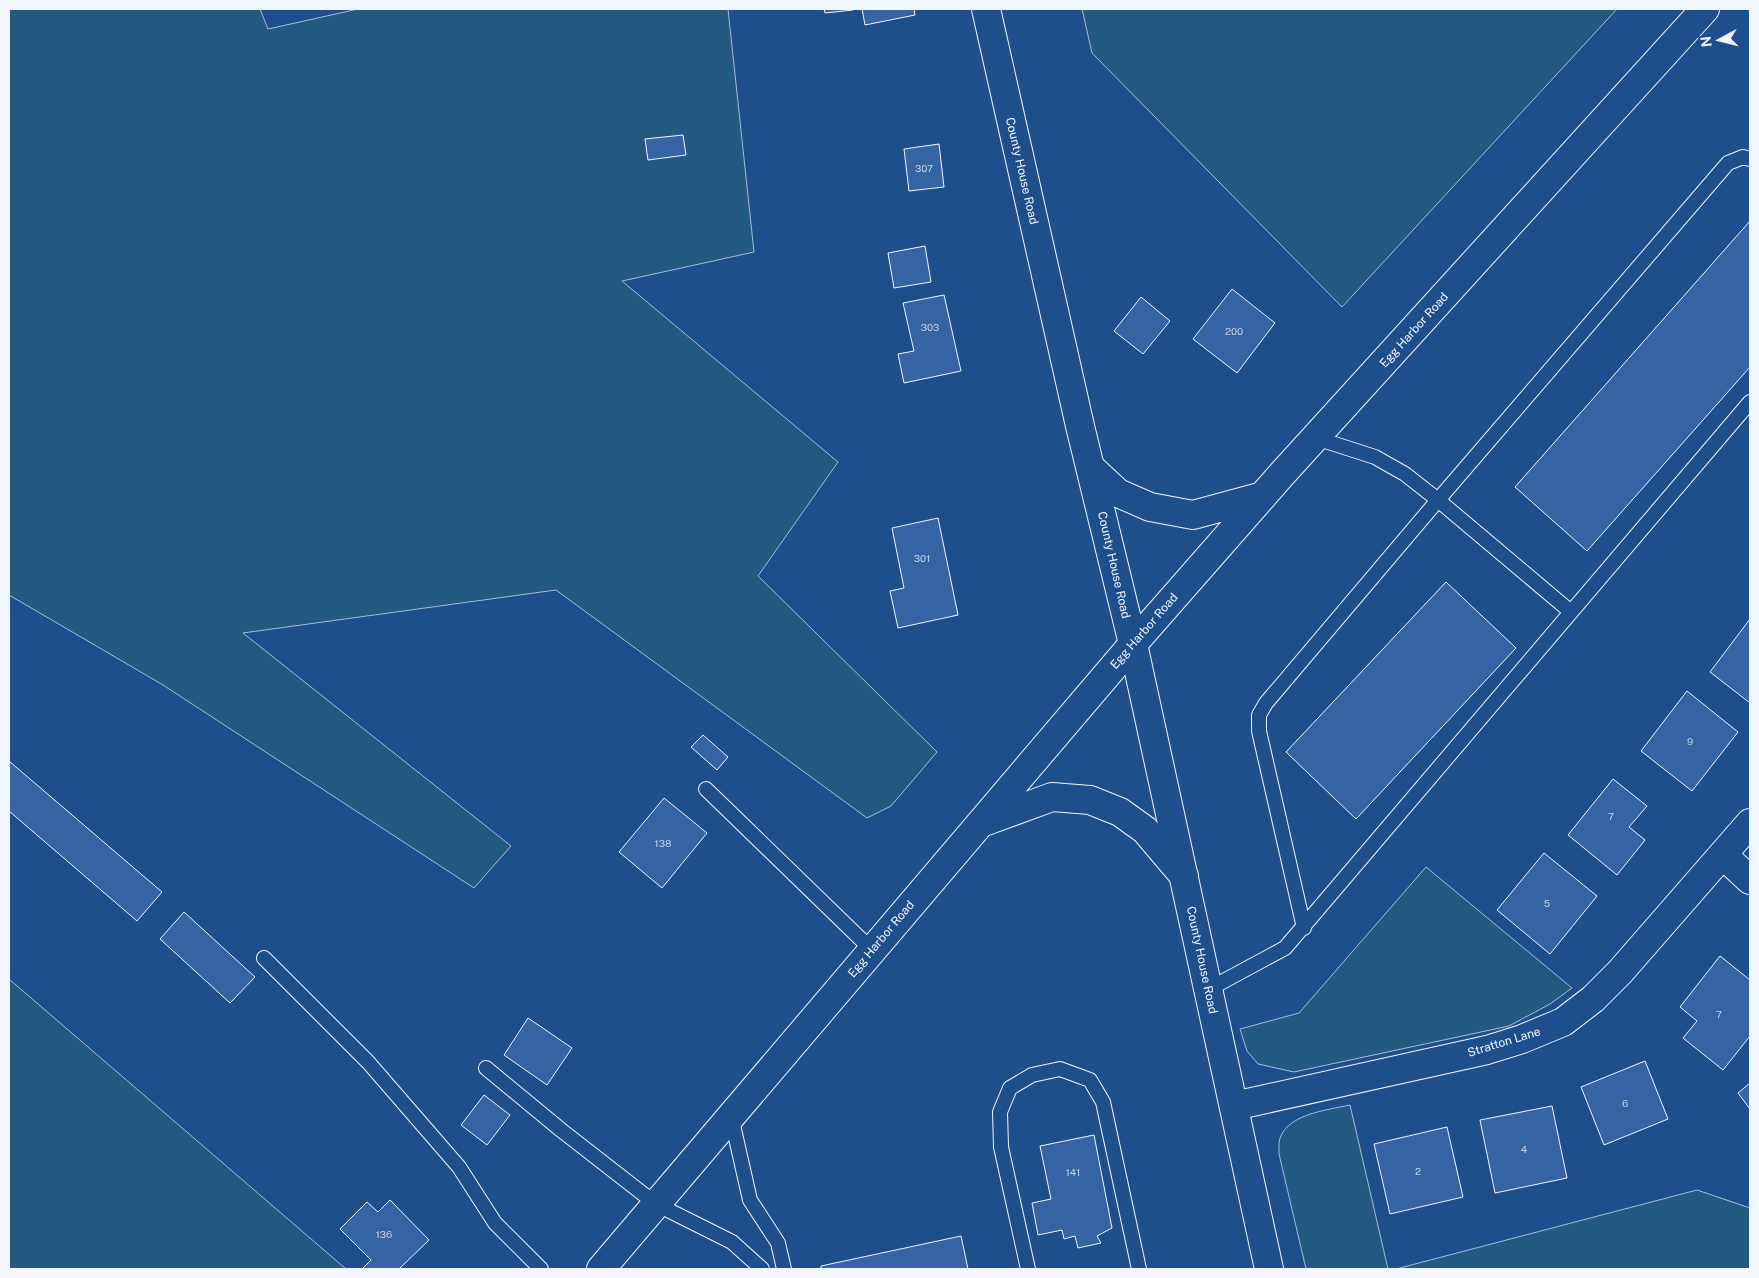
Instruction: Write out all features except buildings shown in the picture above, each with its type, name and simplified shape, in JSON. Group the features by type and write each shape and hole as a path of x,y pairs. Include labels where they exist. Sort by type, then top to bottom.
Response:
{"main road":[{"name":"County House Road","path":"986,9 1133,644 1269,1269"},
{"name":"Egg Harbor Road","path":"601,1269 1133,644 1263,496 1705,9"},
{"path":"1091,468 1118,493 1150,507 1193,515 1263,496"},
{"path":"980,824 1052,797 1090,800 1120,812 1145,830 1184,876"},
{"name":"Stratton Lane","path":"1234,1106 1487,1050 1522,1039 1563,1022 1593,999 1620,972 1750,823"},
{"path":"1723,855 1750,880"}],"lane":[{"path":"1304,928 1259,731 1259,715 1266,703 1438,500 1728,164 1743,157 1750,158"},
{"path":"1209,988 1285,948 1304,928 1750,402"},
{"path":"1316,438 1375,457 1405,474 1571,612"},
{"path":"706,789 872,950"},
{"path":"264,958 368,1062 459,1167 495,1223 541,1269"},
{"path":"486,1068 561,1130 656,1204 732,1242 762,1269"},
{"path":"1028,1269 1001,1147 1000,1112 1010,1088 1032,1074 1060,1069 1090,1080 1103,1102 1139,1269"},
{"path":"730,1116 750,1200 778,1243 784,1269"}],"shaded area":[{"path":"9,9 260,9 268,29 358,9 728,9 754,252 622,281 838,462 758,576 937,752 891,806 867,818 556,590 243,633 511,846 474,888 163,685 9,595"},
{"path":"1082,9 1617,9 1342,307 1092,53"},
{"path":"1426,867 1572,988 1550,1004 1509,1026 1294,1072 1258,1064 1247,1051 1240,1029 1299,1013"},
{"path":"9,979 346,1269 9,1269"},
{"path":"1350,1105 1388,1269 1306,1269 1279,1154 1279,1142 1289,1125 1298,1119"},
{"path":"1697,1190 1750,1208 1750,1269 1396,1269"}]}
